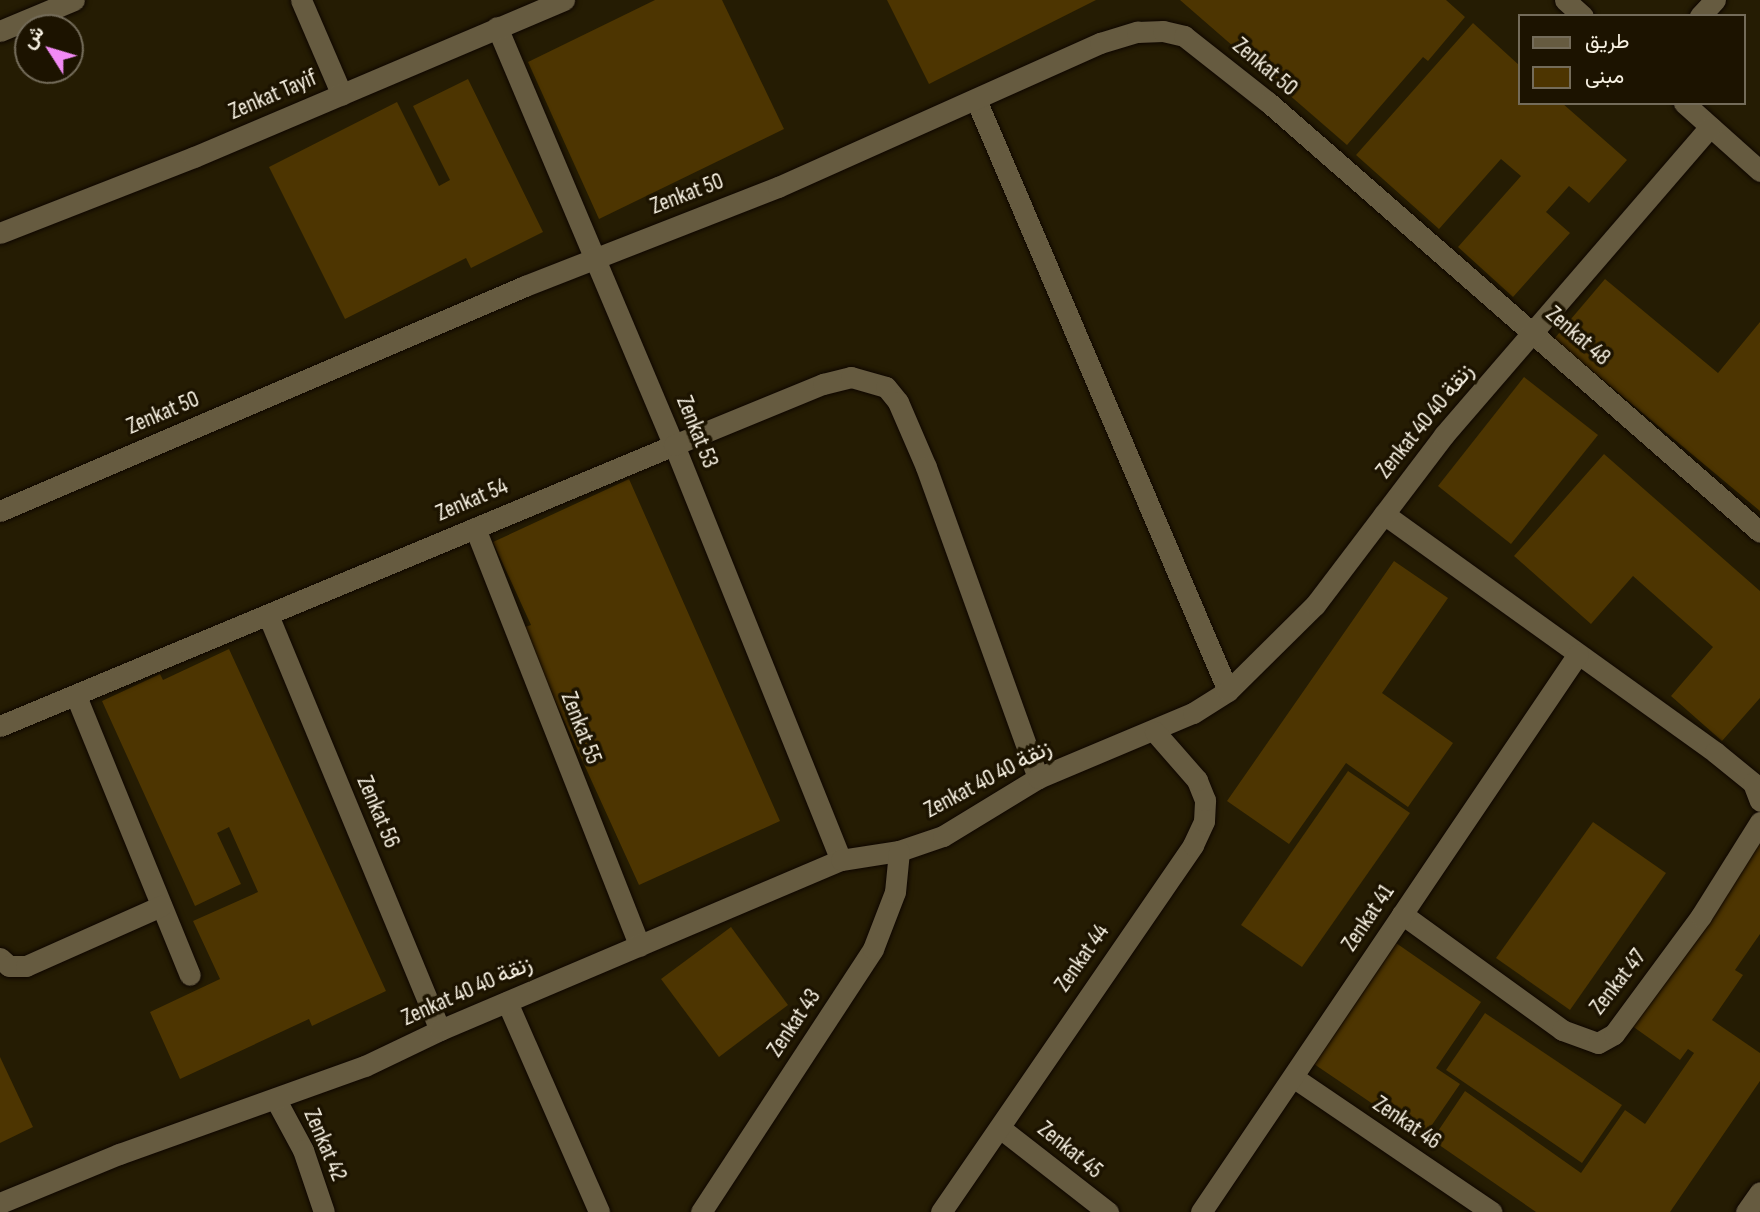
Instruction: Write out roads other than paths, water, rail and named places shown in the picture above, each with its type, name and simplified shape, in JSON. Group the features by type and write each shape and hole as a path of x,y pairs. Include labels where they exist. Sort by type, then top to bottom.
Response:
{"street":[{"path":"0,31 74,0"},
{"path":"301,0 342,94"},
{"name":"Zenkat Tayif","path":"0,233 342,94 564,0"},
{"path":"1565,0 1581,14"},
{"path":"1702,14 1715,0"},
{"name":"Zenkat 53","path":"497,27 674,444 841,860"},
{"name":"Zenkat 50","path":"0,511 596,257 976,102 1100,43 1137,32 1163,31 1184,36 1223,65 1359,184"},
{"path":"976,102 1228,691"},
{"path":"1686,105 1760,171"},
{"name":"Zenkat 40 زنقة 40","path":"0,1203 119,1154 365,1066 440,1030 841,860 899,851 943,836 1038,778 1155,732 1228,691 1315,605 1384,514 1534,332 1710,127"},
{"name":"Zenkat 48","path":"1359,184 1534,332 1760,532"},
{"name":"Zenkat 54","path":"0,726 674,444 823,384 851,377 886,387 926,467 1038,778"},
{"path":"1384,514 1715,752 1753,783 1760,801"},
{"name":"Zenkat 55","path":"475,528 639,946"},
{"name":"Zenkat 56","path":"268,615 440,1030"},
{"name":"Zenkat 41","path":"1201,1212 1578,654"},
{"path":"76,696 190,975"},
{"name":"Zenkat 44","path":"941,1212 1194,845 1204,821 1205,800 1197,780 1155,732"},
{"name":"Zenkat 47","path":"1402,915 1562,1030 1598,1043 1614,1034 1701,916 1754,838 1760,822"},
{"name":"Zenkat 43","path":"701,1212 873,949 892,901 899,851"},
{"path":"0,958 9,965 26,966 161,906"},
{"path":"507,1002 599,1212"},
{"name":"Zenkat 46","path":"1293,1077 1492,1212"},
{"name":"Zenkat 42","path":"276,1100 303,1150 321,1211"},
{"name":"Zenkat 45","path":"1000,1128 1108,1212"},
{"path":"1746,1212 1760,1192"}]}
